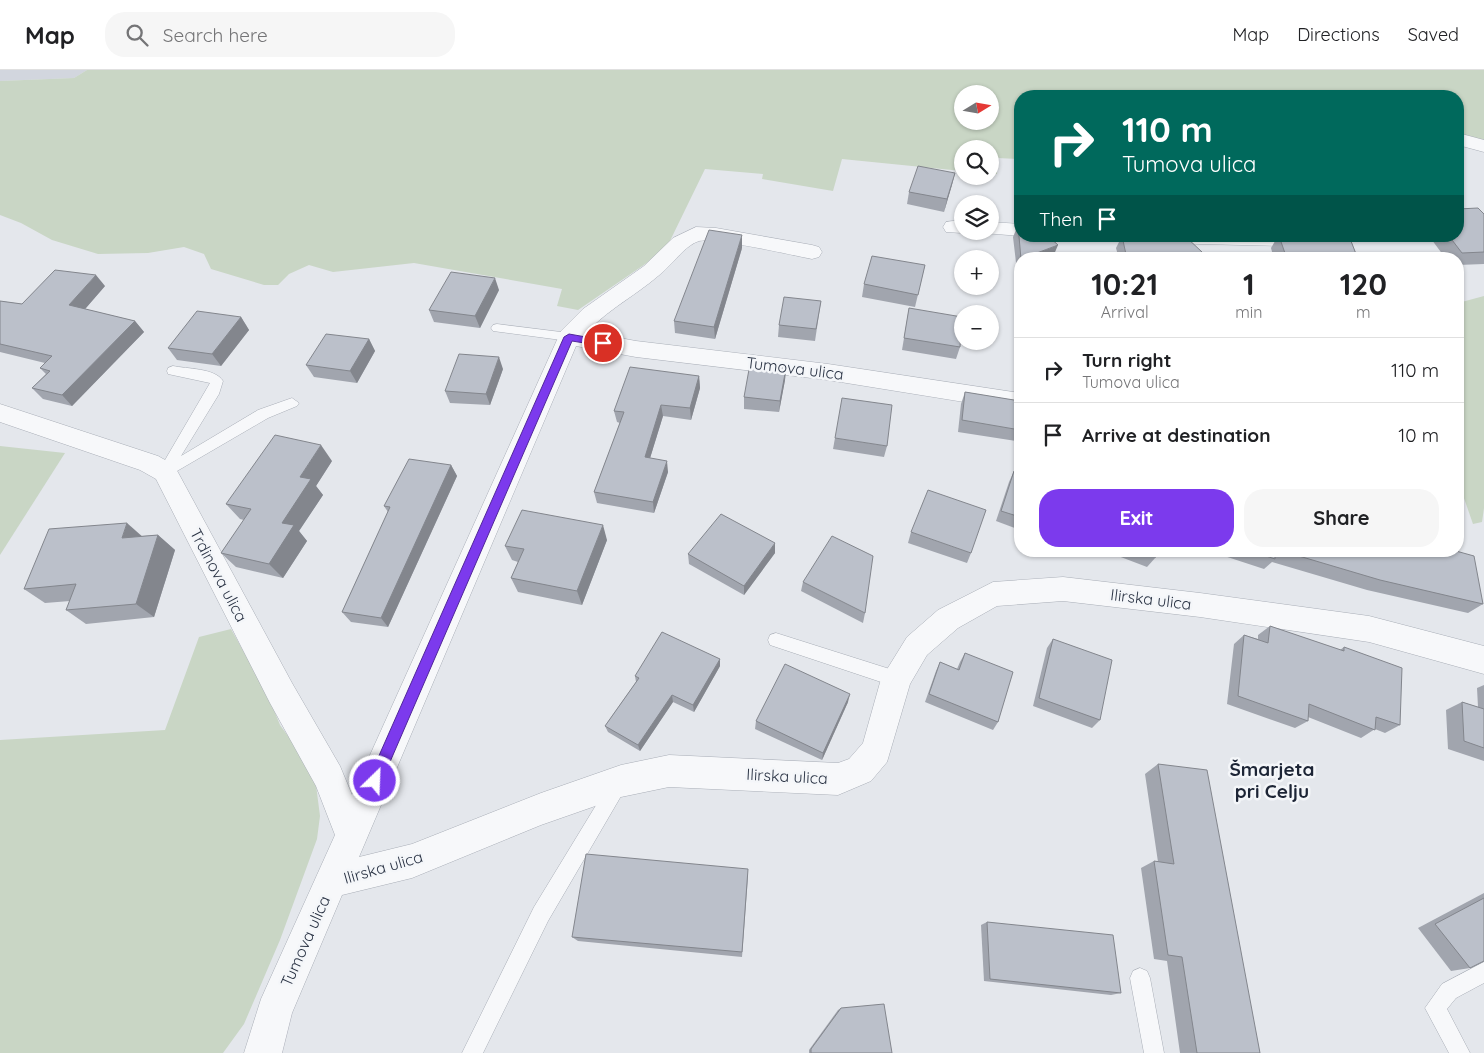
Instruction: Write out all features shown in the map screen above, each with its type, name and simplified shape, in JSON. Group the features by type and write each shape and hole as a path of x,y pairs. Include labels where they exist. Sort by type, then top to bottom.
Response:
{"street":[{"path":"1464,141 1484,146"},
{"path":"999,229 1014,230"},
{"name":"Tumova ulica","path":"263,1053 274,1012 569,337 591,314 652,271 680,243 696,234 716,235 812,252"},
{"path":"1190,242 1227,249 1306,242"},
{"name":"Tumova ulica","path":"569,337 636,349 828,372 1014,401"},
{"path":"0,413 149,463 165,472"},
{"name":"Trdinova ulica","path":"165,472 281,693 329,777 351,834"},
{"name":"Ilirska ulica","path":"331,881 412,861 541,809 621,781 669,771 838,779 860,770 876,751 896,679 917,646 948,619 993,594 1063,589 1369,628 1484,660"},
{"path":"249,1053 274,1012"}],"lane":[{"path":"497,328 569,337"},
{"path":"165,472 214,391 217,381 210,377 174,371"},
{"path":"165,472 183,459 263,414 292,403"},
{"path":"776,640 896,679"},
{"path":"472,1053 541,914 621,781"},
{"path":"1460,1053 1435,1008 1449,991 1484,972"},
{"path":"1140,978 1154,1053"}],"shaded area":[{"path":"0,70 87,70 74,78 0,81"}],"green space":[{"path":"87,70 1484,70 1484,141 1464,136 1464,90 1014,90 1014,159 999,158 999,140 954,140 954,170 842,159 833,191 762,179 763,174 705,169 668,245 654,258 578,310 557,306 562,289 414,263 333,272 309,265 289,274 278,285 264,285 211,269 204,254 184,247 148,253 98,254 52,240 21,223 0,215 0,81 74,78"},
{"path":"1484,296 1484,508 1482,522 1473,524 1464,498 1464,301"},
{"path":"0,446 65,453 0,555"},
{"path":"231,629 268,695 280,725 296,747 316,785 320,816 317,839 280,940 244,1024 223,1053 0,1053 0,740 165,730 199,637"}],"building":[{"path":"918,166 954,173 947,199 909,192"},
{"path":"1478,208 1484,214 1484,252 1464,253 1454,242 1464,242 1464,209"},
{"path":"709,230 742,235 714,327 674,321"},
{"path":"1020,242 1055,242 1058,245 1040,252 1020,252"},
{"path":"1123,242 1191,242 1202,252 1125,252"},
{"path":"1281,242 1351,242 1355,252 1285,252"},
{"path":"872,256 925,265 918,295 864,284"},
{"path":"55,270 96,275 69,305 135,321 62,395 32,388 50,371 40,368 52,356 0,344 0,301 22,304"},
{"path":"451,272 495,278 475,316 429,310"},
{"path":"784,297 821,301 816,329 779,325"},
{"path":"909,308 954,316 954,346 904,338"},
{"path":"197,311 241,317 212,354 168,348"},
{"path":"326,334 369,339 350,371 306,365"},
{"path":"459,354 499,357 486,394 445,391"},
{"path":"750,364 786,368 780,401 744,397"},
{"path":"630,367 699,376 690,408 661,405 645,457 667,461 653,502 594,492 624,412 614,411"},
{"path":"965,392 1014,400 1014,429 962,420"},
{"path":"842,398 892,405 887,446 835,438"},
{"path":"275,435 321,445 300,477 311,479 282,523 294,525 269,564 221,553 251,509 226,504"},
{"path":"409,459 451,465 381,618 342,612 390,507 384,506"},
{"path":"1014,471 1014,515 1001,511"},
{"path":"928,490 986,510 971,553 911,532"},
{"path":"522,510 603,525 577,591 511,578 524,549 505,546"},
{"path":"721,514 775,543 744,586 688,554"},
{"path":"127,523 122,538 158,535 136,604 66,610 76,584 24,589 49,529"},
{"path":"832,536 873,556 865,613 803,582"},
{"path":"1464,553 1474,556 1483,604 1380,580 1302,557 1464,557"},
{"path":"1270,626 1344,651 1344,647 1402,668 1400,725 1376,717 1375,730 1309,704 1308,721 1238,696 1244,635 1268,643"},
{"path":"662,632 720,659 693,705 672,695 638,745 605,726 639,678 635,676"},
{"path":"1053,639 1112,660 1100,720 1039,698"},
{"path":"965,653 1013,672 998,722 929,694 940,662 959,670"},
{"path":"785,664 850,694 823,753 756,721"},
{"path":"1462,702 1484,709 1484,748 1464,741"},
{"path":"1158,764 1207,770 1260,1053 1197,1053 1182,957 1168,955 1154,861 1174,864"},
{"path":"586,854 748,869 742,952 572,937"},
{"path":"1484,898 1484,961 1470,968 1435,924"},
{"path":"987,922 1113,935 1121,993 990,979"},
{"path":"884,1004 892,1053 811,1053 811,1049 841,1008"}],"district":[{"name":"Šmarjeta pri Celju","path":"1272,780"}],"route":[{"path":"375,781 569,337 603,343"}]}
